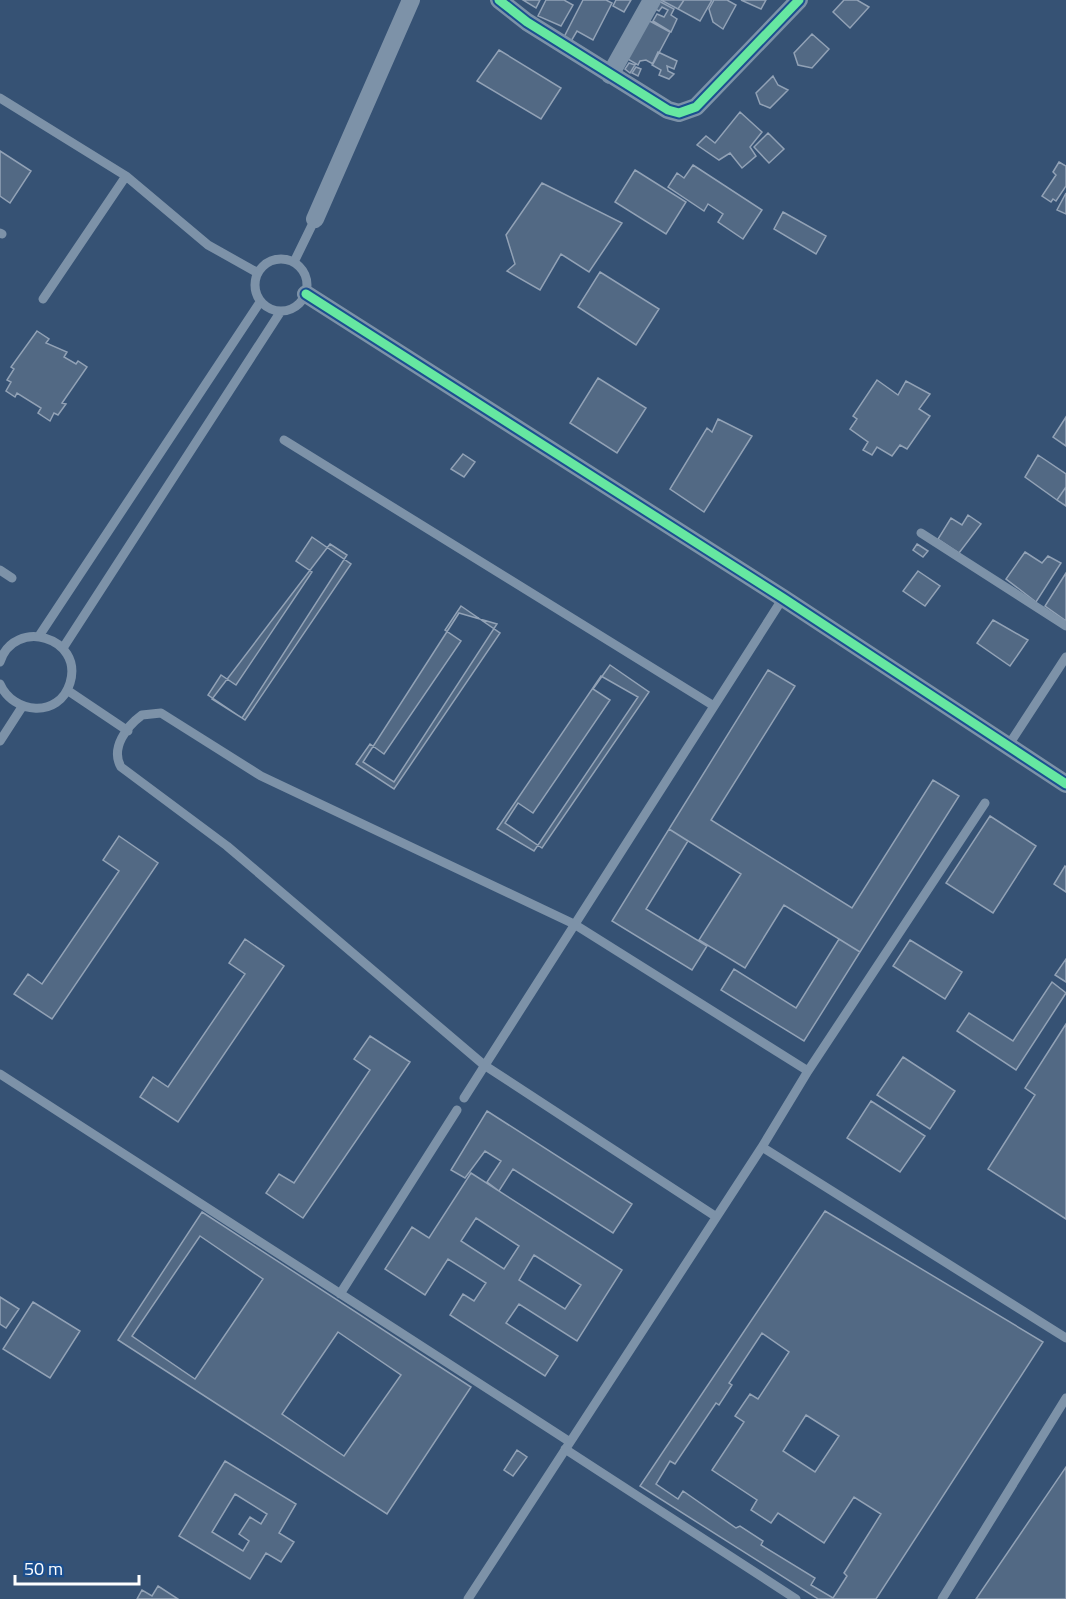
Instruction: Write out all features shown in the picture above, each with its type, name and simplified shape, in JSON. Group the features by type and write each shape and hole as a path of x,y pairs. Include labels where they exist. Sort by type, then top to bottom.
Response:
{"street":[{"path":"315,219 411,0"},
{"path":"499,0 610,75 668,110 687,112 704,99 799,0"},
{"path":"610,75 652,0"},
{"path":"306,294 783,598 1066,784"}],"lane":[{"path":"0,98 126,176 208,244 258,273"},
{"path":"43,299 126,176"},
{"path":"294,262 315,219"},
{"path":"270,261 294,262 306,276 306,294 294,308 281,311 268,308 260,302 256,293 258,273 270,261"},
{"path":"39,636 260,302"},
{"path":"63,648 281,311"},
{"path":"284,440 714,706"},
{"path":"921,533 1066,626"},
{"path":"0,570 12,578"},
{"path":"464,1098 783,598"},
{"path":"0,662 13,644 21,639 39,636 56,642 63,648 71,664 67,690 48,707 31,709 22,707 2,693"},
{"path":"1008,746 1066,657"},
{"path":"67,690 128,731"},
{"path":"0,741 22,707"},
{"path":"715,1216 484,1065 227,846 121,767 117,748 142,715 161,713 261,776 574,924 808,1071"},
{"path":"468,1599 762,1147 808,1071 985,803"},
{"path":"0,1074 340,1294 796,1599"},
{"path":"340,1294 457,1110"},
{"path":"762,1147 1066,1338"},
{"path":"942,1599 1066,1398"}],"building":[{"path":"523,0 540,0 536,8"},
{"path":"546,0 564,0 573,5 561,26 538,16"},
{"path":"583,0 606,0 612,3 593,40 577,31 570,43 563,39"},
{"path":"616,0 631,0 624,12 613,6"},
{"path":"657,0 674,9 671,15 677,19 671,32 653,21 657,14 664,17 668,10 662,7 659,11 653,8"},
{"path":"661,0 684,0 678,9"},
{"path":"684,0 712,0 700,21 678,9"},
{"path":"714,0 727,0 736,5 723,29 713,22 709,9"},
{"path":"741,0 766,0 761,9"},
{"path":"844,0 857,0 869,7 850,28 833,12"},
{"path":"646,19 670,32 653,64 646,60 640,61 638,65 626,58"},
{"path":"812,34 829,49 812,68 798,65 794,53"},
{"path":"499,50 561,88 541,119 477,81"},
{"path":"658,52 677,61 674,69 667,66 668,71 674,74 669,79 659,75 661,70 652,65"},
{"path":"629,63 635,65 630,73 625,69"},
{"path":"636,67 641,69 638,76 632,73"},
{"path":"773,76 778,85 788,90 770,108 760,104 756,93"},
{"path":"740,112 762,132 750,147 756,156 742,168 730,153 719,160 697,145 706,136 715,143"},
{"path":"768,133 784,149 769,163 754,147"},
{"path":"0,151 31,171 10,203 0,196"},
{"path":"1059,162 1066,166 1066,186 1056,201 1053,199 1051,202 1042,196 1056,175 1053,172"},
{"path":"693,165 762,210 743,239 718,222 723,214 708,204 704,211 668,187 677,173 684,178"},
{"path":"635,170 686,202 666,234 615,202"},
{"path":"542,183 622,223 589,272 561,254 540,290 507,271 515,264 506,235"},
{"path":"1066,193 1066,214 1057,210"},
{"path":"783,212 826,236 816,254 774,229"},
{"path":"600,272 659,309 636,345 578,307"},
{"path":"37,331 49,339 46,343 67,352 64,357 76,364 78,361 87,367 62,403 66,404 58,415 54,413 50,421 38,413 41,408 17,393 15,397 6,391 11,382 7,380 14,369 11,367"},
{"path":"598,378 646,408 617,453 570,423"},
{"path":"877,380 898,395 906,381 930,394 919,409 930,416 907,449 900,445 892,456 877,447 872,455 863,450 868,442 850,429 857,419 853,416"},
{"path":"1066,417 1066,446 1053,437"},
{"path":"718,419 752,436 704,512 670,489 707,428 712,432"},
{"path":"463,454 475,462 464,477 451,469"},
{"path":"1038,455 1066,474 1066,487 1057,500 1025,477"},
{"path":"1066,487 1066,506 1057,500"},
{"path":"968,515 981,524 959,553 938,539 951,518 962,525"},
{"path":"312,537 351,564 245,720 208,695 221,675 236,685 312,572 296,561"},
{"path":"330,544 347,555 242,718 212,699"},
{"path":"917,544 928,551 923,557 913,550"},
{"path":"1025,552 1042,563 1048,556 1061,563 1036,602 1006,579"},
{"path":"918,571 940,586 925,606 903,591"},
{"path":"1066,573 1066,621 1045,606"},
{"path":"461,606 500,633 394,789 356,764 370,744 384,754 461,641 445,630"},
{"path":"459,613 497,624 394,782 363,762"},
{"path":"993,620 1028,640 1010,666 977,643"},
{"path":"610,665 649,692 542,848 505,823 518,803 533,813 610,700 593,689"},
{"path":"768,670 795,686 711,820 852,908 933,780 959,796 860,952 784,905 745,968 699,940 741,874 669,829"},
{"path":"601,676 638,697 534,851 497,829"},
{"path":"990,816 1036,846 993,913 946,883"},
{"path":"669,829 688,841 646,909 707,946 692,970 612,921"},
{"path":"119,836 158,863 52,1019 14,994 28,974 42,984 119,871 103,860"},
{"path":"1066,867 1066,892 1054,884"},
{"path":"245,939 284,966 178,1122 140,1097 153,1077 168,1087 245,974 229,963"},
{"path":"839,939 860,952 804,1041 721,990 734,969 796,1008"},
{"path":"910,940 962,972 945,999 893,966"},
{"path":"1066,959 1066,982 1055,975"},
{"path":"1052,982 1066,993 1016,1070 957,1031 969,1013 1013,1041"},
{"path":"1066,1024 1066,1219 988,1169 1035,1095 1025,1088"},
{"path":"370,1036 410,1062 303,1218 266,1193 279,1174 294,1183 370,1070 354,1059"},
{"path":"903,1057 955,1091 930,1129 877,1095"},
{"path":"871,1101 925,1136 900,1172 847,1138"},
{"path":"487,1111 632,1204 613,1233 513,1169 499,1191 487,1182 501,1161 485,1151 465,1178 451,1170"},
{"path":"471,1173 622,1270 577,1341 519,1304 506,1323 558,1356 545,1376 450,1315 463,1294 474,1301 486,1283 448,1259 425,1295 385,1269 412,1227 429,1238","holes":["476,1218 519,1246 504,1269 461,1241","534,1255 581,1285 565,1309 519,1280"]},
{"path":"825,1211 1043,1342 876,1599 818,1599 640,1486","holes":["762,1333 789,1352 758,1399 750,1394 735,1416 744,1422 712,1470 757,1500 751,1510 771,1523 778,1513 824,1543 854,1497 881,1514 844,1573 847,1576 833,1598 811,1585 815,1578 761,1545 763,1541 740,1526 736,1528 683,1491 678,1499 656,1484 670,1461 675,1464 716,1403 719,1405 732,1385 729,1383","806,1415 839,1436 815,1472 783,1451"]},
{"path":"202,1212 471,1387 387,1514 118,1340","holes":["200,1236 263,1279 195,1379 132,1336","338,1332 401,1375 344,1456 282,1414"]},
{"path":"0,1297 19,1309 6,1328 0,1324"},
{"path":"33,1302 80,1331 50,1378 3,1349"},
{"path":"517,1450 527,1457 513,1476 504,1470"},
{"path":"225,1461 296,1504 279,1533 294,1542 281,1562 266,1553 250,1579 179,1536","holes":["235,1494 267,1514 261,1524 250,1517 239,1534 249,1541 243,1551 212,1532"]},
{"path":"1066,1467 1066,1599 976,1599"},
{"path":"158,1586 178,1599 137,1599 142,1590 152,1596"}],"cycle path":[{"path":"499,0 527,22 668,110 679,113 696,107 799,0"},
{"path":"306,294 783,598 1066,784"}]}
